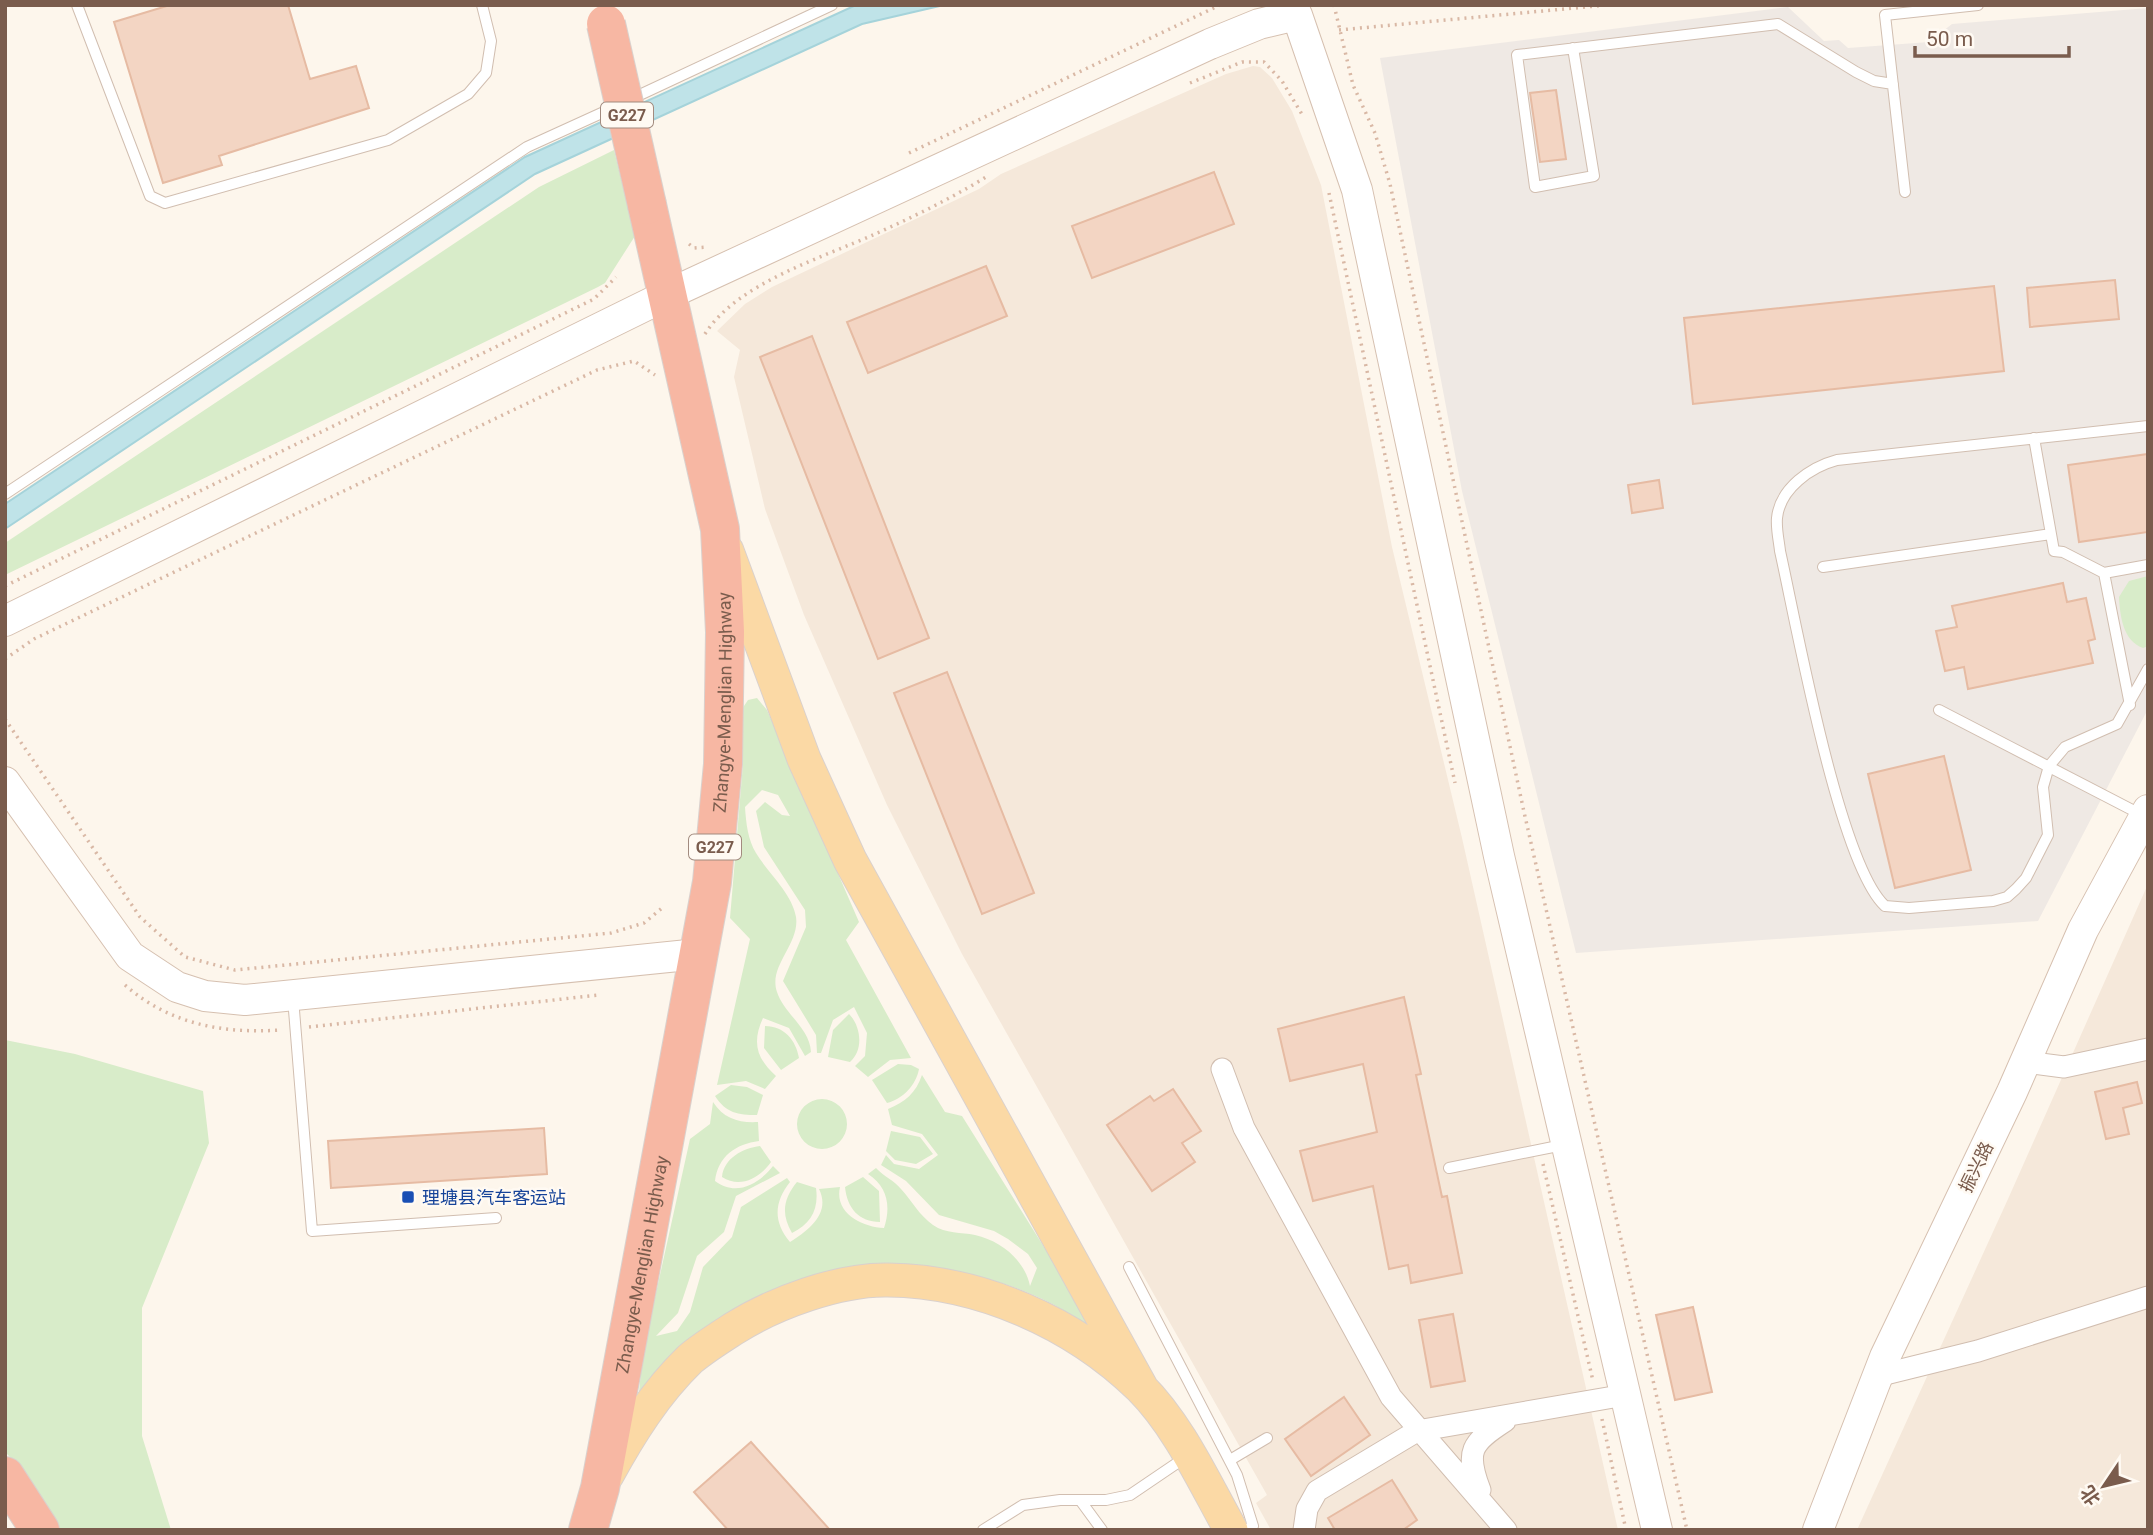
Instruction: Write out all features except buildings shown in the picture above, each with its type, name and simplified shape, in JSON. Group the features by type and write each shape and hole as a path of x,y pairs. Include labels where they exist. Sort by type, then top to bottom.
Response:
{"highway":[{"name":"Zhangye-Menglian Highway","path":"600,1488 712,882 723,764 725,632 720,529 604,15"},
{"path":"5,1476 40,1530"},
{"name":"G227","path":"588,1530 600,1488"}],"main road":[{"path":"720,529 804,759 850,860 1142,1390"},
{"path":"600,1488 644,1414 691,1358 767,1308 837,1288 885,1280 948,1287 986,1295 1059,1328 1119,1368 1163,1415 1231,1530"}],"street":[{"path":"5,621 669,294 1210,44 1259,24 1297,15 1357,190 1499,856 1657,1530"},
{"path":"5,782 130,956 177,987 205,996 244,1000 698,954"},
{"name":"振兴路","path":"1818,1530 1877,1376 2026,1062 2083,930 2146,813"},
{"path":"2026,1062 2064,1067 2148,1049"},
{"path":"1222,1069 1244,1128 1263,1165 1391,1397 1417,1431 1506,1530"},
{"path":"1877,1376 1978,1351 2148,1297"},
{"path":"1304,1530 1307,1509 1317,1491 1417,1431 1625,1395"},
{"path":"1486,1505 1472,1468 1472,1451 1488,1432 1512,1416"}],"lane":[{"path":"77,5 150,195 165,203 388,140 468,94 486,73 491,41 482,5"},
{"path":"5,494 527,147 832,5"},
{"path":"1905,192 1885,15 1978,5"},
{"path":"1573,48 1594,176 1535,187 1517,55 1573,48 1778,24 1856,72 1874,81 1893,84"},
{"path":"2148,426 1821,465 1789,490 1776,519 1780,551 1837,795 1876,897 1885,906 1909,908 1993,901 2007,897 2026,878 2048,835 2043,787 2049,766 2065,747 2117,724 2148,669"},
{"path":"2035,438 2054,551 2063,552 2104,573 2148,565"},
{"path":"1823,567 2051,534"},
{"path":"2104,573 2130,705"},
{"path":"1939,710 2146,813"},
{"path":"293,995 312,1231 496,1218"},
{"path":"1449,1168 1566,1144"},
{"path":"1129,1267 1230,1460 1253,1526 1247,1530"},
{"path":"1230,1460 1267,1438"},
{"path":"983,1530 1023,1505 1106,1500 1130,1495 1188,1456"},
{"path":"1080,1500 1102,1530"}],"path":[{"path":"900,158 1220,5"},
{"path":"1334,5 1353,85 1375,133 1390,184 1524,812 1687,1530"},
{"path":"1339,30 1607,5"},
{"path":"1186,85 1242,62 1264,62 1282,81 1308,128"},
{"path":"702,341 718,316 748,293 898,224 988,176"},
{"path":"1327,183 1455,783"},
{"path":"690,244 700,248 715,244"},
{"path":"5,586 594,299 616,276"},
{"path":"5,659 34,639 597,370 634,361 657,376"},
{"path":"5,719 140,916 169,946 200,963 235,970 611,933 644,923 662,908"},
{"path":"1602,1419 1626,1530"}],"shaded area":[{"path":"1788,7 1824,41 1839,40 1848,48 1929,42 1952,24 2148,8 2148,709 2038,921 1576,953 1462,491 1380,58"},
{"path":"1253,66 1260,67 1272,78 1292,111 1321,185 1392,547 1462,838 1618,1530 1271,1530 1256,1503 1267,1495 962,954 887,805 804,615 765,509 734,377 740,350 717,331 745,304 772,287 979,189 1001,174 1226,74"},
{"path":"2148,884 2148,1530 1857,1530 2008,1199"}],"green space":[{"path":"614,150 635,236 605,283 5,575 5,543 539,187"},
{"path":"2148,576 2148,646 2143,648 2136,645 2127,634 2119,597 2129,581"},
{"path":"757,698 767,710 859,922 846,940 911,1058 890,1060 868,1077 855,1066 865,1056 867,1033 854,1007 833,1020 821,1053 817,1053 816,1035 783,981 806,927 805,910 764,847 756,811 765,802 782,815 790,816 778,795 762,790 745,807 749,837 761,861 790,900 796,917 796,927 775,982 780,1000 802,1028 810,1043 811,1052 805,1056 789,1028 763,1018 758,1035 758,1049 764,1063 776,1076 765,1089 746,1081 717,1085 750,939 730,918 743,764 742,709 748,700"},
{"path":"849,1014 856,1025 859,1038 857,1051 850,1062 828,1057 833,1030"},
{"path":"765,1026 783,1031 792,1040 797,1051 799,1058 781,1070 764,1048"},
{"path":"5,1040 75,1054 203,1091 209,1143 142,1308 142,1436 171,1530 55,1530 22,1469 5,1452"},
{"path":"898,1064 919,1069 912,1086 903,1095 887,1103 872,1080"},
{"path":"922,1075 945,1112 962,1116 1079,1303 1088,1326 1048,1302 1004,1284 957,1272 910,1266 650,1378 639,1392 643,1352 690,1139 710,1124 713,1102 733,1119 758,1122 759,1141 736,1148 724,1158 715,1181 723,1186 739,1188 754,1183 773,1166 780,1173 736,1196 724,1232 697,1256 678,1313 656,1336 677,1331 690,1312 703,1267 732,1237 741,1207 787,1178 790,1182 781,1196 778,1219 790,1242 811,1226 820,1213 822,1198 819,1189 840,1187 839,1196 845,1211 867,1225 884,1228 887,1205 884,1191 868,1174 876,1168 898,1186 933,1225 948,1231 985,1238 1011,1253 1023,1268 1030,1286 1037,1268 1028,1254 994,1231 939,1215 906,1181 881,1165 886,1155 894,1164 919,1169 938,1155 922,1134 892,1125 888,1109 909,1096"},
{"path":"731,1085 747,1087 763,1095 757,1115 733,1112 719,1102 715,1096"},
{"path":"822,1099 840,1106 847,1124 840,1142 822,1149 804,1142 797,1124 804,1106"},
{"path":"891,1131 920,1137 933,1154 916,1164 895,1160 886,1151"},
{"path":"760,1146 771,1162 761,1173 743,1182 722,1177 730,1159 747,1149"},
{"path":"863,1177 879,1191 880,1222 860,1216 848,1201 845,1187"},
{"path":"797,1182 816,1188 816,1203 809,1220 792,1233 786,1219 785,1207"}],"water":[{"path":"856,5 944,5 862,24 535,174 5,529 5,504 525,157"}],"place":[{"name":"理塘县汽车客运站","path":"408,1197"}]}
